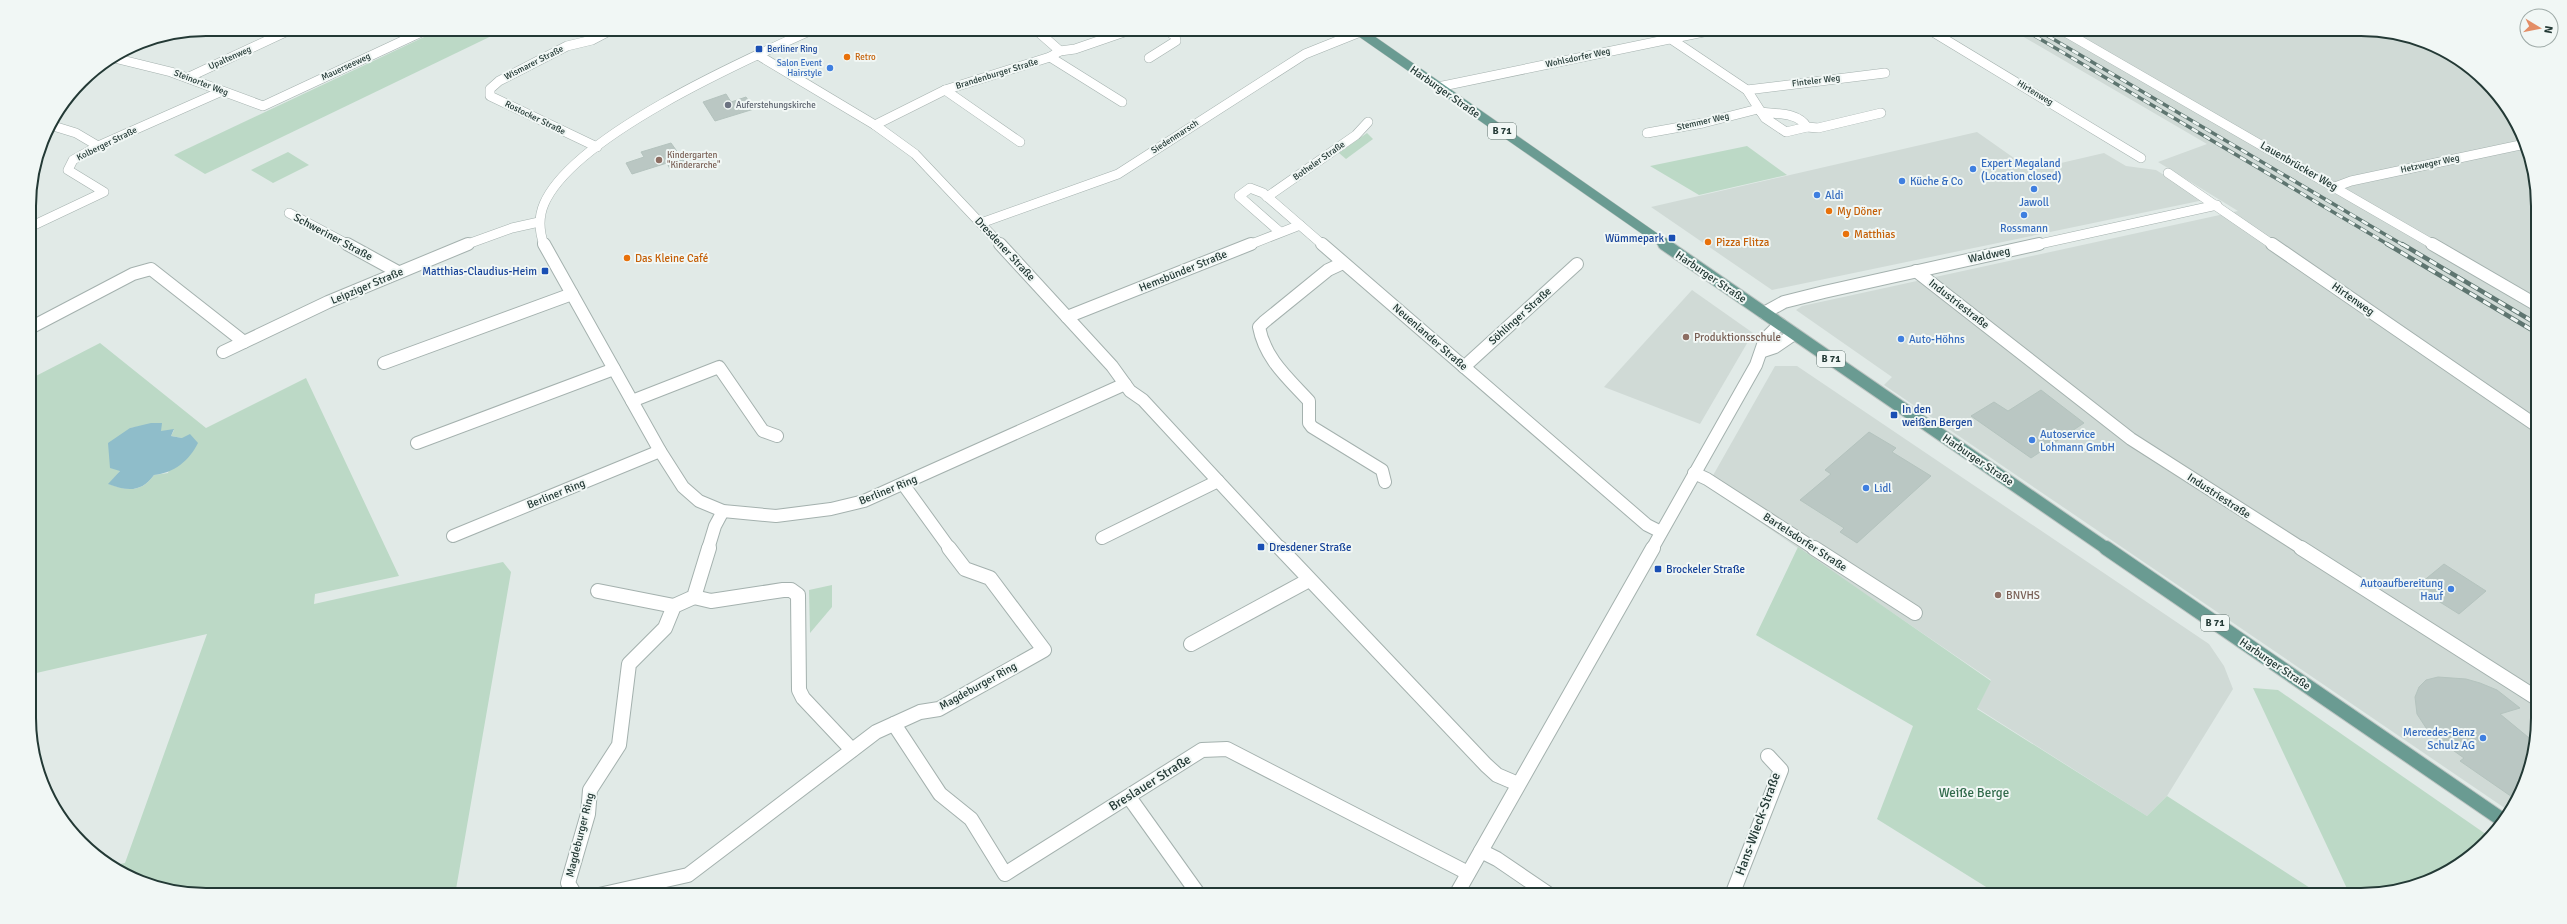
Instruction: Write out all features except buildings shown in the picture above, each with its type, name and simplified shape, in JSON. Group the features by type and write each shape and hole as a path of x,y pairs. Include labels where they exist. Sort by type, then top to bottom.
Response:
{"main road":[{"name":"Harburger Straße","path":"1365,36 1794,334 2499,817"}],"street":[{"name":"Upaltenweg","path":"189,77 277,36"},
{"name":"Mauerseeweg","path":"263,106 413,36"},
{"name":"Wismarer Straße","path":"498,80 567,46 592,40 600,36"},
{"name":"Berliner Ring","path":"799,36 758,55 657,108 597,147 557,182 544,203 539,222 540,234 544,245 660,451 688,492 699,501 723,511 753,516 803,513 864,501 1124,384"},
{"path":"1043,36 1060,51"},
{"name":"Brandenburger Straße","path":"875,125 945,90 1050,57 1060,51 1075,48 1112,36"},
{"path":"1149,58 1176,42 1175,36"},
{"name":"Siedenmarsch","path":"981,223 1118,174 1305,54 1346,36"},
{"name":"Wohlsdorfer Weg","path":"1438,87 1685,36"},
{"name":"Hirtenweg","path":"1940,36 2141,158"},
{"name":"Lauenbrücker Weg","path":"2072,36 2531,301"},
{"path":"1671,39 1747,90 1765,118 1786,132 1807,128 1818,128 1881,113"},
{"name":"Dresdener Straße","path":"758,55 875,125 928,166 1112,366 1124,384 1143,400 1309,580 1497,775 1518,784"},
{"name":"Brandenburger Straße","path":"1050,57 1122,102"},
{"name":"Steinorter Weg","path":"120,60 189,77 220,92 263,106"},
{"name":"Finteler Weg","path":"1747,90 1885,73"},
{"name":"Rostocker Straße","path":"498,80 490,89 490,96 597,147"},
{"name":"Brandenburger Straße","path":"945,90 1020,142"},
{"name":"Kolberger Straße","path":"36,224 104,192 68,170 73,160 98,146 220,92"},
{"path":"1759,110 1798,118 1806,124 1807,128"},
{"name":"Stemmer Weg","path":"1647,133 1703,123 1759,110"},
{"name":"Botheler Straße","path":"1267,197 1356,134 1368,122"},
{"path":"56,127 76,133 98,146"},
{"name":"Hetzweger Weg","path":"2335,187 2351,181 2520,145"},
{"name":"Hirtenweg","path":"2168,173 2217,205 2531,422"},
{"name":"Neuenlander Straße","path":"1280,232 1239,196 1242,190 1250,188 1262,192 1647,525 1661,532"},
{"name":"Waldweg","path":"1764,313 1784,302 1916,271 2217,205"},
{"name":"Schweriner Straße","path":"289,213 398,272"},
{"name":"Leipziger Straße","path":"223,352 398,272 508,229 539,222"},
{"name":"Hemsbünder Straße","path":"1067,317 1300,225"},
{"path":"1343,263 1328,270 1264,322 1259,327 1260,333 1270,358 1309,401 1309,422 1312,427 1382,470 1385,482"},
{"name":"Söhlinger Straße","path":"1464,367 1577,264"},
{"path":"36,325 133,274 151,269 160,278 244,342"},
{"name":"Industriestraße","path":"1916,271 2131,439 2531,695"},
{"path":"384,364 572,294"},
{"path":"1763,351 1761,342 1764,335 1780,324"},
{"path":"1460,888 1763,351 1774,347 1794,334"},
{"path":"632,401 719,367 763,432 777,436"},
{"path":"417,444 614,369"},
{"name":"Berliner Ring","path":"453,536 660,451"},
{"name":"Bartelsdorfer Straße","path":"1694,473 1707,478 1915,613"},
{"path":"1102,538 1218,482"},
{"name":"Magdeburger Ring","path":"630,888 688,875 876,732 920,712 939,709 1044,650 990,578 965,569 903,484"},
{"path":"694,597 717,518 723,511"},
{"path":"1191,644 1309,580"},
{"path":"598,591 674,606 694,597 711,601 791,590 798,595 799,690 803,698 852,750"},
{"name":"Magdeburger Ring","path":"571,888 568,883 588,814 590,790 619,745 629,664 665,628 674,606"},
{"name":"Breslauer Straße","path":"894,724 940,794 972,819 1005,874 1202,750 1227,749 1468,873"},
{"name":"Hans-Wieck-Straße","path":"1735,888 1781,770 1768,756"},
{"path":"1129,797 1194,888"},
{"path":"1481,851 1497,859 1540,888"}],"shaded area":[{"path":"2022,36 2065,36 2222,127 2068,36 2372,36 2394,39 2426,49 2446,59 2473,78 2496,103 2508,121 2518,141 2528,173 2531,195 2531,729 2528,751 2522,772 2505,808 1884,385 1892,377 1796,310 1802,306 2238,211 2158,162 2207,144"},
{"path":"1977,132 2031,170 2104,153 2126,166 2156,170 2204,200 1772,290 1651,207"},
{"path":"1692,290 1753,333 1700,424 1604,387"},
{"path":"1775,366 1797,366 2209,644 2224,666 2233,689 2167,796 2147,816 1977,708 1991,680 1707,486"}],"green space":[{"path":"426,36 491,36 205,174 174,155"},
{"path":"1367,133 1373,139 1346,159 1339,153"},
{"path":"1747,146 1787,175 1699,195 1650,166"},
{"path":"288,152 309,165 273,183 251,170"},
{"path":"100,343 206,428 306,378 399,576 315,594 314,604 503,562 511,572 456,888 195,888 173,885 152,879 120,864 125,863 207,634 36,673 36,376","holes":["161,423 161,432 174,430 171,436 182,438 168,473 154,475 144,485 134,489 122,488 109,484 120,471 130,428"]},
{"name":"Weiße Berge","path":"1798,547 1991,681 1977,709 2147,816 2167,796 2310,888 1988,888 1877,819 1913,726 1756,635"},
{"path":"832,585 832,607 810,633 809,590"},
{"path":"2253,688 2278,690 2485,834 2464,853 2446,865 2426,875 2383,887 2347,888"}],"water":[{"path":"151,423 162,423 161,431 174,429 171,436 182,438 190,434 198,443 190,455 180,465 168,472 154,475 149,481 139,488 127,489 108,484 120,471 110,468 108,443 130,428"}],"railway":[{"path":"2035,36 2389,245"},
{"path":"2048,36 2403,245"},
{"path":"2387,244 2531,329"},
{"path":"2402,244 2531,320"}],"place":[{"name":"Berliner Ring","path":"759,49"},
{"name":"Retro","path":"847,57"},
{"name":"Salon Event Hairstyle","path":"830,68"},
{"name":"Auferstehungskirche","path":"728,105"},
{"name":"Kindergarten \"Kinderarche\"","path":"659,160"},
{"name":"Expert Megaland (Location closed)","path":"1973,169"},
{"name":"Küche & Co","path":"1902,181"},
{"name":"Jawoll","path":"2034,189"},
{"name":"Aldi","path":"1817,195"},
{"name":"My Döner","path":"1829,211"},
{"name":"Rossmann","path":"2024,215"},
{"name":"Matthias","path":"1846,234"},
{"name":"Wümmepark","path":"1672,238"},
{"name":"Pizza Flitza","path":"1708,242"},
{"name":"Das Kleine Café","path":"627,258"},
{"name":"Matthias-Claudius-Heim","path":"545,271"},
{"name":"Produktionsschule","path":"1686,337"},
{"name":"Auto-Höhns","path":"1901,339"},
{"name":"In den weißen Bergen","path":"1894,415"},
{"name":"Autoservice Lohmann GmbH","path":"2032,440"},
{"name":"Lidl","path":"1866,488"},
{"name":"Dresdener Straße","path":"1261,547"},
{"name":"Brockeler Straße","path":"1658,569"},
{"name":"Autoaufbereitung Hauf","path":"2451,589"},
{"name":"BNVHS","path":"1998,595"},
{"name":"Mercedes-Benz Schulz AG","path":"2483,738"}]}
